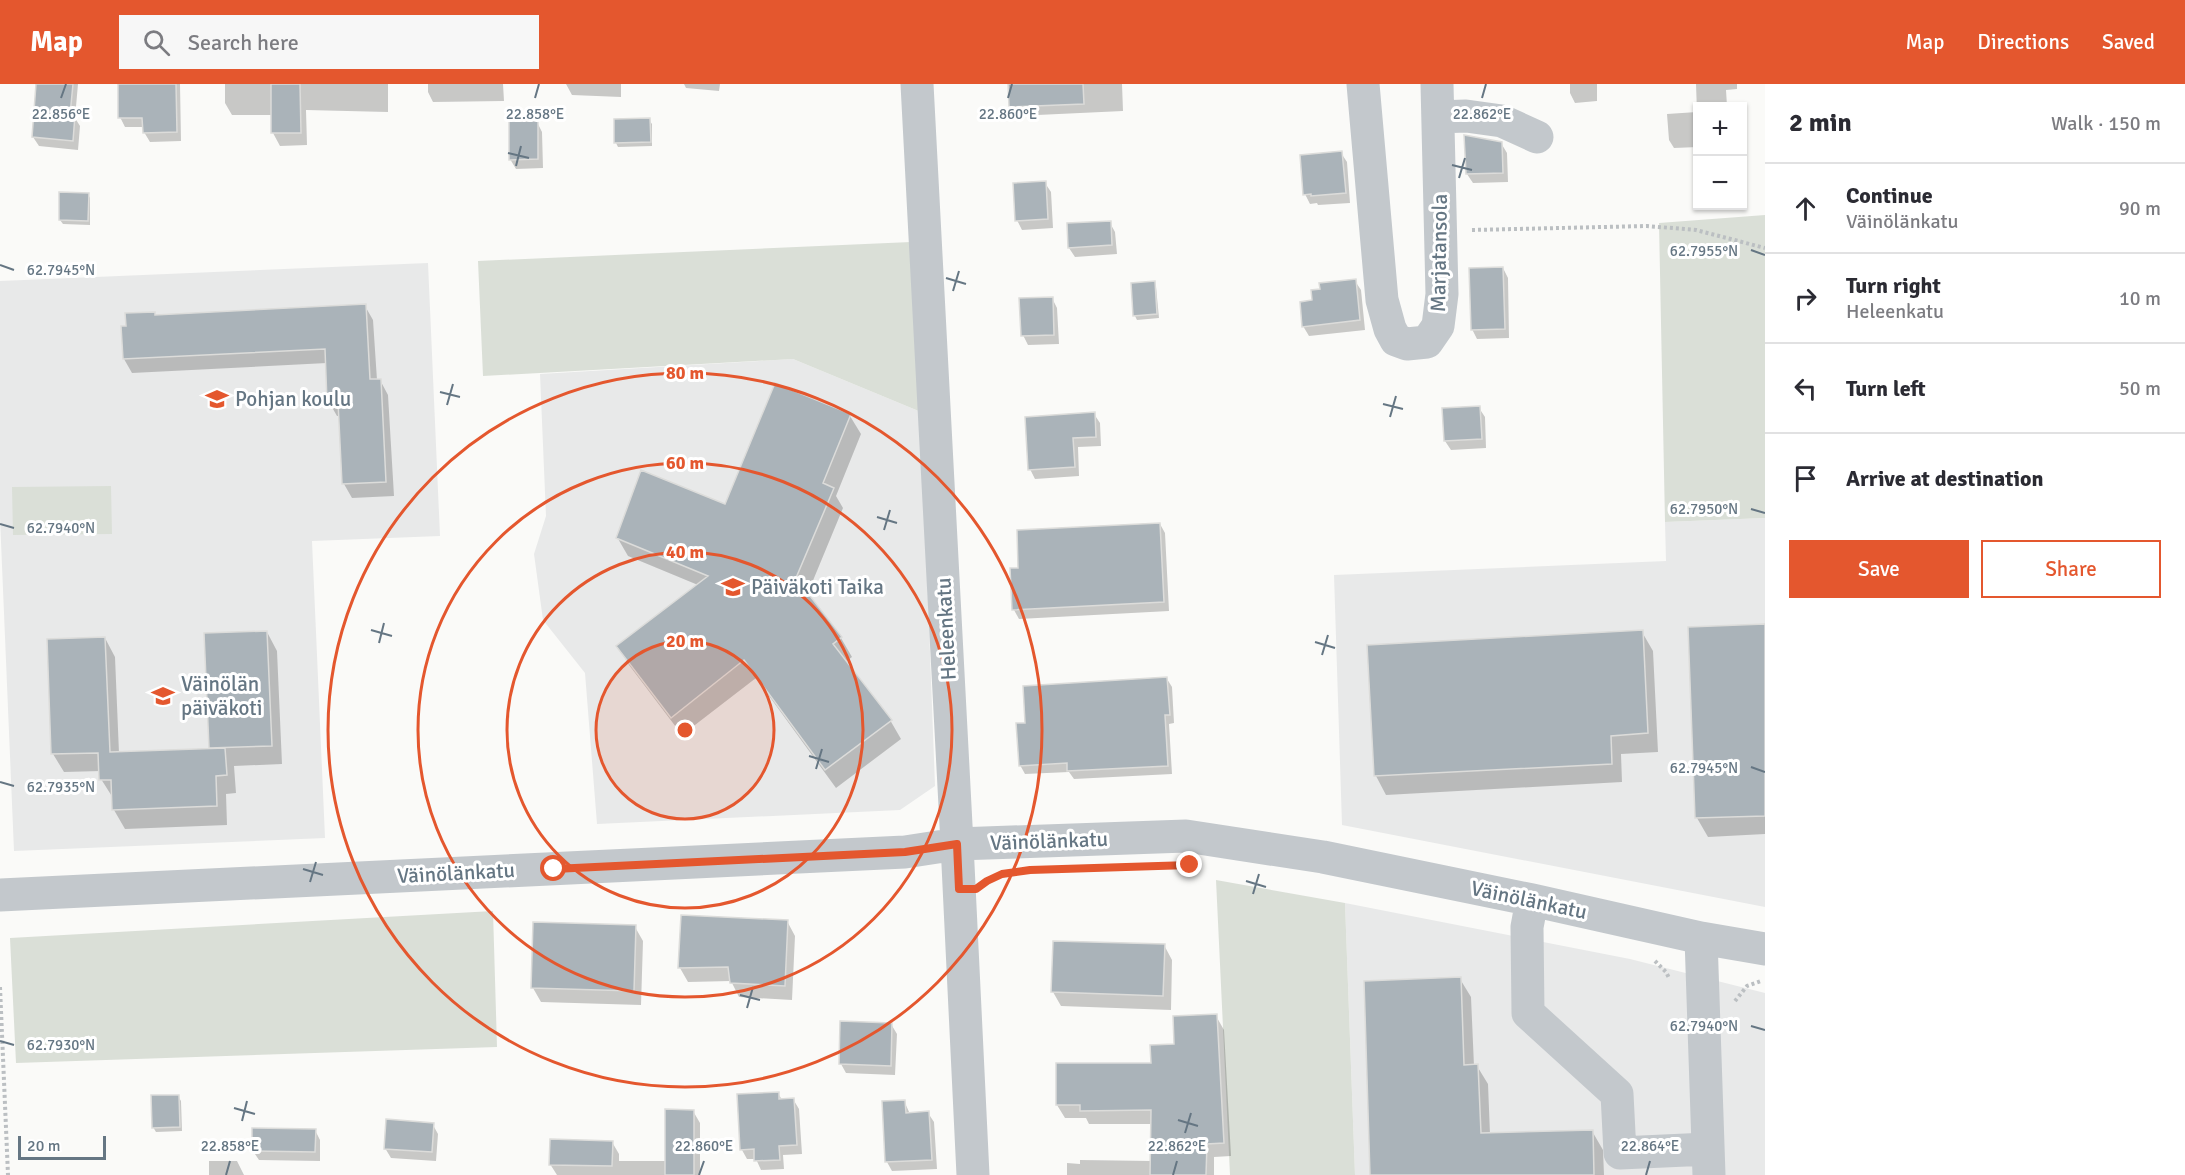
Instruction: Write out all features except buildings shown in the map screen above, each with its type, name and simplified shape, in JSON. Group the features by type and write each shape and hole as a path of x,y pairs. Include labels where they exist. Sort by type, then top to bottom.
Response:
{"street":[{"name":"Heleenkatu","path":"916,84 973,1175"},
{"name":"Marjatansola","path":"1363,84 1382,300 1390,329 1396,340 1407,344 1427,342 1438,326 1443,294 1437,84"},
{"path":"1438,117 1466,116 1502,121 1537,137"},
{"name":"Väinölänkatu","path":"0,895 905,852 957,844 1186,836 1323,857 1701,938 1765,949"},
{"path":"1532,900 1527,927 1528,1013 1617,1094 1620,1153 1708,1162 1701,938"}],"path":[{"path":"1441,230 1647,226 1696,230 1765,248"},
{"path":"1652,959 1666,972 1673,987"},
{"path":"1736,1001 1747,986 1765,981"},
{"path":"0,987 8,1175"}],"shaded area":[{"path":"1765,215 1765,518 1665,522 1659,223"},
{"path":"911,242 921,412 793,359 483,376 478,261"},
{"path":"428,263 440,536 312,541 325,838 14,851 0,518 0,281"},
{"name":"Päiväkoti Taika","path":"793,359 921,412 935,786 900,810 597,824 585,673 543,620 534,554 546,516 540,374"},
{"path":"111,486 112,534 13,535 12,487"},
{"path":"1765,518 1765,907 1342,825 1334,575 1666,561 1665,522"},
{"path":"1216,880 1345,903 1355,1175 1230,1175"},
{"path":"1345,903 1630,959 1765,993 1765,1175 1355,1175"},
{"path":"493,911 497,1047 16,1063 10,938"}],"place":[{"name":"Pohjan koulu","path":"217,399"},
{"name":"Päiväkoti Taika","path":"733,587"},
{"name":"Väinölän päiväkoti","path":"163,696"}],"route":[{"path":"554,869 905,852 957,844 959,889 976,889 1002,874 1030,870 1190,865"}]}
